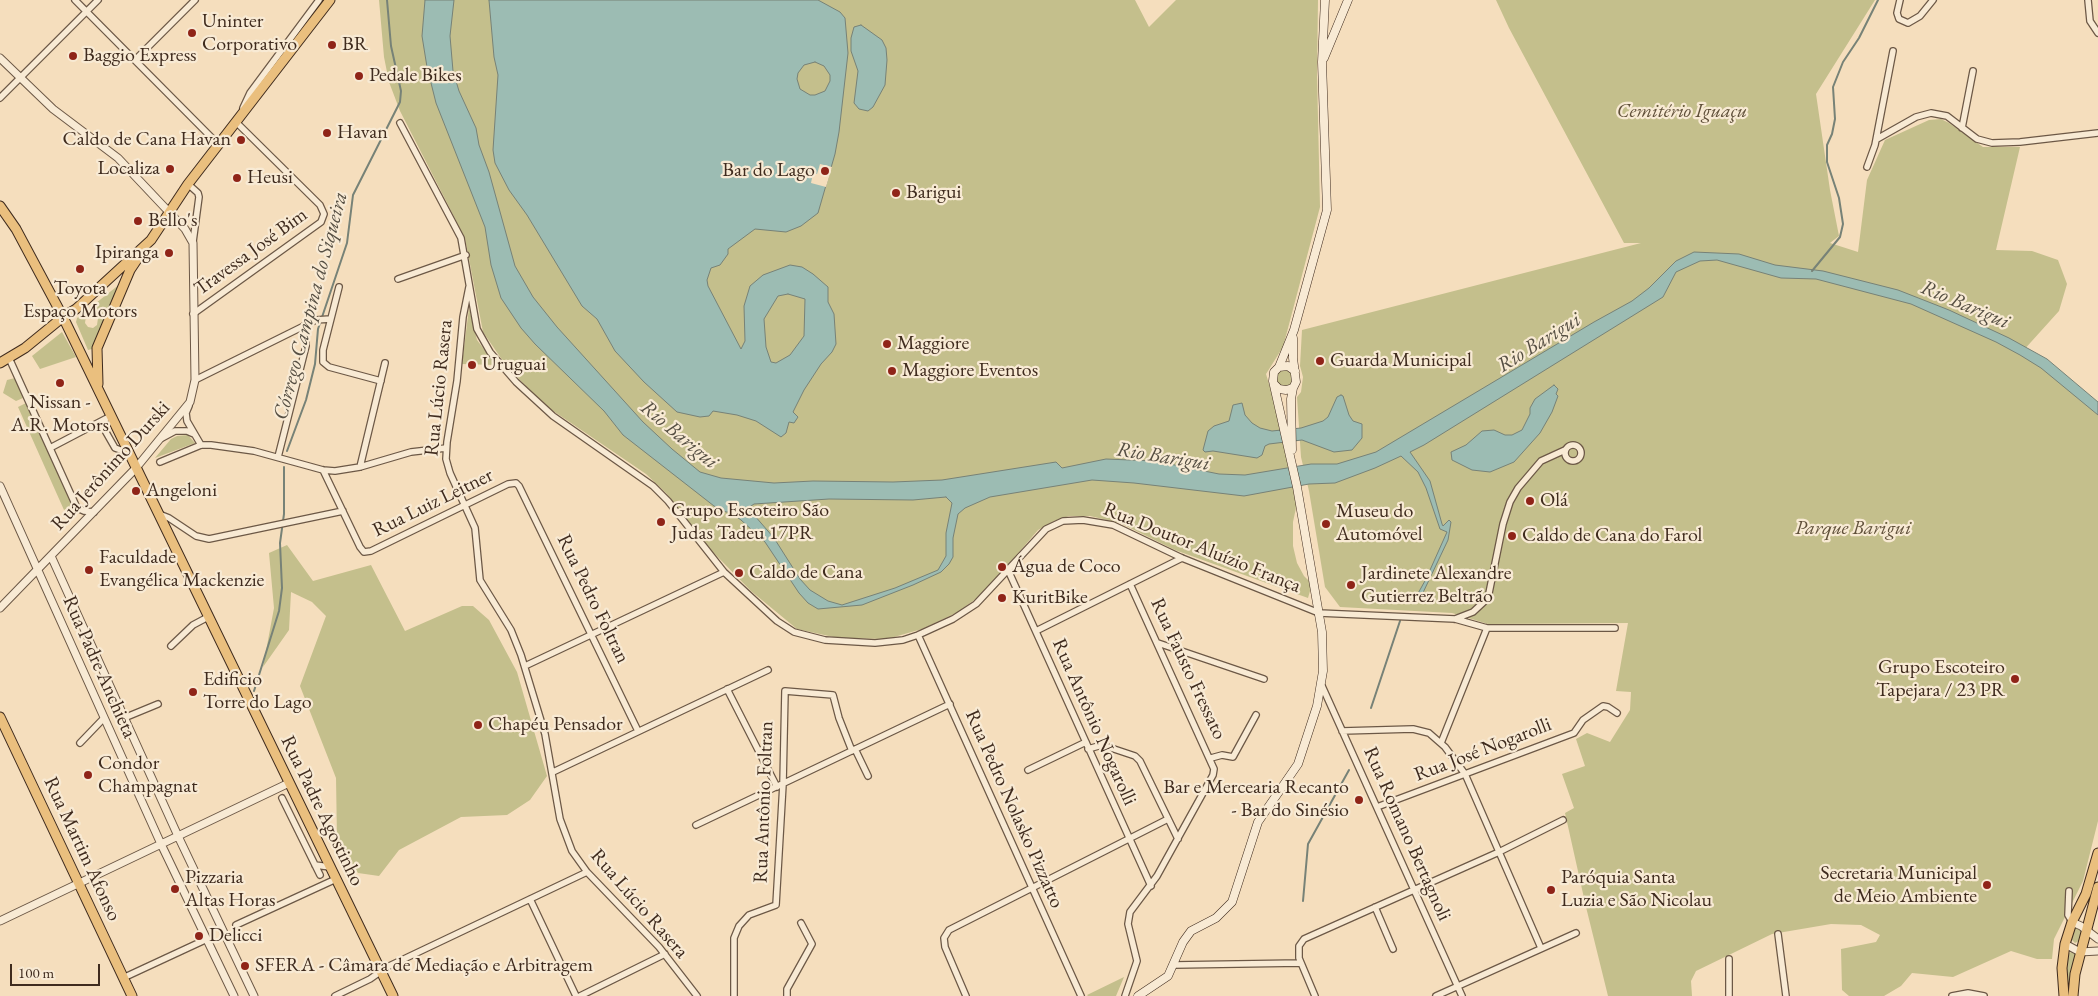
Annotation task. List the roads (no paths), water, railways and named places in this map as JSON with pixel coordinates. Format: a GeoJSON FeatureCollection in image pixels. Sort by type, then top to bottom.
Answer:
{"type":"FeatureCollection","features":[{"type":"Feature","properties":{"kind":"main road"},"geometry":{"type":"LineString","coordinates":[[99,392],[96,360],[97,348],[130,270],[188,184],[330,0]]}},
{"type":"Feature","properties":{"kind":"main road"},"geometry":{"type":"LineString","coordinates":[[1138,996],[1162,981],[1174,965],[1183,942],[1191,932],[1221,914],[1232,902],[1258,822],[1302,756],[1322,686],[1323,644],[1319,613],[1292,464],[1287,424],[1274,384],[1274,372],[1280,367],[1294,330],[1327,210],[1322,62],[1325,0]]}},
{"type":"Feature","properties":{"kind":"main road"},"geometry":{"type":"LineString","coordinates":[[1322,62],[1348,0]]}},
{"type":"Feature","properties":{"kind":"main road","name":"Rua Padre Agostinho"},"geometry":{"type":"LineString","coordinates":[[0,206],[3,218],[63,317],[393,996]]}},
{"type":"Feature","properties":{"kind":"main road"},"geometry":{"type":"LineString","coordinates":[[76,309],[151,240]]}},
{"type":"Feature","properties":{"kind":"main road"},"geometry":{"type":"LineString","coordinates":[[0,363],[63,317],[80,308],[99,294],[120,274],[130,270]]}},
{"type":"Feature","properties":{"kind":"main road"},"geometry":{"type":"LineString","coordinates":[[1287,424],[1293,388],[1297,378],[1295,371],[1294,330]]}},
{"type":"Feature","properties":{"kind":"main road"},"geometry":{"type":"LineString","coordinates":[[1280,367],[1288,366],[1295,371]]}},
{"type":"Feature","properties":{"kind":"main road"},"geometry":{"type":"LineString","coordinates":[[1274,384],[1282,390],[1293,388]]}},
{"type":"Feature","properties":{"kind":"main road","name":"Rua Martim Afonso"},"geometry":{"type":"LineString","coordinates":[[0,717],[132,996]]}},
{"type":"Feature","properties":{"kind":"main road"},"geometry":{"type":"LineString","coordinates":[[2064,996],[2062,968],[2065,944],[2072,922],[2086,894],[2098,854]]}},
{"type":"Feature","properties":{"kind":"main road"},"geometry":{"type":"LineString","coordinates":[[2073,996],[2074,980],[2080,952],[2098,887]]}},
{"type":"Feature","properties":{"kind":"street"},"geometry":{"type":"LineString","coordinates":[[75,0],[219,145]]}},
{"type":"Feature","properties":{"kind":"street"},"geometry":{"type":"LineString","coordinates":[[0,98],[98,0]]}},
{"type":"Feature","properties":{"kind":"street"},"geometry":{"type":"LineString","coordinates":[[135,60],[195,0]]}},
{"type":"Feature","properties":{"kind":"street"},"geometry":{"type":"LineString","coordinates":[[238,119],[250,93],[319,0]]}},
{"type":"Feature","properties":{"kind":"street"},"geometry":{"type":"LineString","coordinates":[[1900,0],[1897,13],[1899,19],[1908,22],[1920,16],[1933,0]]}},
{"type":"Feature","properties":{"kind":"street"},"geometry":{"type":"LineString","coordinates":[[2088,0],[2090,21],[2098,33]]}},
{"type":"Feature","properties":{"kind":"street"},"geometry":{"type":"LineString","coordinates":[[1867,168],[1877,139],[1893,51]]}},
{"type":"Feature","properties":{"kind":"street"},"geometry":{"type":"LineString","coordinates":[[0,58],[60,115],[118,158],[181,223],[193,243]]}},
{"type":"Feature","properties":{"kind":"street"},"geometry":{"type":"LineString","coordinates":[[1962,128],[1973,71]]}},
{"type":"Feature","properties":{"kind":"street"},"geometry":{"type":"LineString","coordinates":[[1877,139],[1916,117],[1931,113],[1947,116],[1978,139],[2000,143],[2098,133]]}},
{"type":"Feature","properties":{"kind":"street","name":"Travessa José Bim"},"geometry":{"type":"LineString","coordinates":[[193,314],[321,222],[324,214],[321,205],[238,119]]}},
{"type":"Feature","properties":{"kind":"street","name":"Rua Doutor Aluízio França"},"geometry":{"type":"LineString","coordinates":[[400,124],[458,231],[466,255],[475,320],[480,337],[503,367],[530,396],[553,416],[653,486],[668,501],[724,572],[777,621],[805,636],[826,640],[875,642],[903,640],[918,635],[963,613],[985,595],[1046,529],[1054,524],[1073,520],[1093,520],[1113,525],[1182,558],[1319,613],[1455,619],[1487,628],[1615,628]]}},
{"type":"Feature","properties":{"kind":"street"},"geometry":{"type":"LineString","coordinates":[[188,184],[198,193],[199,197],[193,243]]}},
{"type":"Feature","properties":{"kind":"street","name":"Rua Jerônimo Durski"},"geometry":{"type":"LineString","coordinates":[[0,608],[136,468],[190,402],[195,380],[193,243]]}},
{"type":"Feature","properties":{"kind":"street"},"geometry":{"type":"LineString","coordinates":[[398,279],[466,255]]}},
{"type":"Feature","properties":{"kind":"street","name":"Rua Lúcio Rasera"},"geometry":{"type":"LineString","coordinates":[[470,283],[462,317],[457,387],[446,448],[447,466],[477,536],[480,580],[511,630],[525,666],[545,734],[563,830],[572,851],[587,872],[665,954],[697,996]]}},
{"type":"Feature","properties":{"kind":"street"},"geometry":{"type":"LineString","coordinates":[[339,287],[328,319],[322,354],[323,362],[329,367],[381,381]]}},
{"type":"Feature","properties":{"kind":"street"},"geometry":{"type":"LineString","coordinates":[[195,380],[316,320],[328,319]]}},
{"type":"Feature","properties":{"kind":"street"},"geometry":{"type":"LineString","coordinates":[[278,457],[306,346],[304,326]]}},
{"type":"Feature","properties":{"kind":"street"},"geometry":{"type":"LineString","coordinates":[[9,358],[77,508],[94,512]]}},
{"type":"Feature","properties":{"kind":"street"},"geometry":{"type":"LineString","coordinates":[[360,467],[385,363]]}},
{"type":"Feature","properties":{"kind":"street"},"geometry":{"type":"LineString","coordinates":[[190,402],[186,417],[200,446]]}},
{"type":"Feature","properties":{"kind":"street"},"geometry":{"type":"LineString","coordinates":[[50,448],[111,416]]}},
{"type":"Feature","properties":{"kind":"street"},"geometry":{"type":"LineString","coordinates":[[95,425],[103,427],[115,448],[129,453]]}},
{"type":"Feature","properties":{"kind":"street"},"geometry":{"type":"LineString","coordinates":[[158,441],[175,431],[185,431],[194,434]]}},
{"type":"Feature","properties":{"kind":"street"},"geometry":{"type":"LineString","coordinates":[[160,462],[200,446],[239,449],[278,457],[323,470],[341,471],[411,452],[446,448]]}},
{"type":"Feature","properties":{"kind":"street"},"geometry":{"type":"LineString","coordinates":[[1455,619],[1473,612],[1488,598],[1503,524],[1510,502],[1518,488],[1541,461],[1565,450]]}},
{"type":"Feature","properties":{"kind":"street"},"geometry":{"type":"LineString","coordinates":[[158,514],[170,518],[196,536],[208,539],[342,511],[323,470]]}},
{"type":"Feature","properties":{"kind":"street","name":"Rua Luiz Leitner"},"geometry":{"type":"LineString","coordinates":[[342,511],[360,548],[364,552],[371,551],[508,484],[516,483]]}},
{"type":"Feature","properties":{"kind":"street","name":"Rua Pedro Foltran"},"geometry":{"type":"LineString","coordinates":[[516,483],[521,489],[638,731]]}},
{"type":"Feature","properties":{"kind":"street","name":"Rua Padre Anchieta"},"geometry":{"type":"LineString","coordinates":[[0,486],[104,718],[234,996]]}},
{"type":"Feature","properties":{"kind":"street","name":"Rua Padre Anchieta"},"geometry":{"type":"LineString","coordinates":[[51,556],[178,836],[254,996]]}},
{"type":"Feature","properties":{"kind":"street"},"geometry":{"type":"LineString","coordinates":[[1036,631],[1182,558]]}},
{"type":"Feature","properties":{"kind":"street","name":"Rua Antônio Nogarolli"},"geometry":{"type":"LineString","coordinates":[[1008,570],[1150,886]]}},
{"type":"Feature","properties":{"kind":"street"},"geometry":{"type":"LineString","coordinates":[[525,666],[724,572]]}},
{"type":"Feature","properties":{"kind":"street","name":"Rua Fausto Fressato"},"geometry":{"type":"LineString","coordinates":[[1130,584],[1211,758],[1214,769],[1178,839]]}},
{"type":"Feature","properties":{"kind":"street"},"geometry":{"type":"LineString","coordinates":[[171,646],[193,625],[208,617]]}},
{"type":"Feature","properties":{"kind":"street"},"geometry":{"type":"LineString","coordinates":[[1441,743],[1487,628]]}},
{"type":"Feature","properties":{"kind":"street","name":"Rua Pedro Nolasko Pizzatto"},"geometry":{"type":"LineString","coordinates":[[918,635],[1081,996]]}},
{"type":"Feature","properties":{"kind":"street"},"geometry":{"type":"LineString","coordinates":[[1158,643],[1264,679]]}},
{"type":"Feature","properties":{"kind":"street"},"geometry":{"type":"LineString","coordinates":[[553,772],[768,670]]}},
{"type":"Feature","properties":{"kind":"street","name":"Rua Romano Bertagnoli"},"geometry":{"type":"LineString","coordinates":[[1322,686],[1462,996]]}},
{"type":"Feature","properties":{"kind":"street"},"geometry":{"type":"LineString","coordinates":[[727,689],[780,785]]}},
{"type":"Feature","properties":{"kind":"street","name":"Rua Antônio Foltran"},"geometry":{"type":"LineString","coordinates":[[734,996],[734,938],[739,926],[748,915],[776,905],[785,691],[833,695],[840,718],[854,750]]}},
{"type":"Feature","properties":{"kind":"street"},"geometry":{"type":"LineString","coordinates":[[124,718],[158,704]]}},
{"type":"Feature","properties":{"kind":"street"},"geometry":{"type":"LineString","coordinates":[[696,825],[950,704]]}},
{"type":"Feature","properties":{"kind":"street","name":"Rua José Nogarolli"},"geometry":{"type":"LineString","coordinates":[[1377,807],[1574,733],[1583,720],[1603,706],[1617,713]]}},
{"type":"Feature","properties":{"kind":"street"},"geometry":{"type":"LineString","coordinates":[[1211,758],[1222,755],[1233,757],[1256,715]]}},
{"type":"Feature","properties":{"kind":"street"},"geometry":{"type":"LineString","coordinates":[[80,744],[104,718]]}},
{"type":"Feature","properties":{"kind":"street"},"geometry":{"type":"LineString","coordinates":[[1342,731],[1413,729],[1429,733],[1441,743],[1465,774],[1541,948]]}},
{"type":"Feature","properties":{"kind":"street"},"geometry":{"type":"LineString","coordinates":[[1028,770],[1086,742]]}},
{"type":"Feature","properties":{"kind":"street"},"geometry":{"type":"LineString","coordinates":[[1088,749],[1102,745],[1137,758],[1178,839],[1150,886],[1132,908],[1128,918],[1129,931],[1137,961],[1125,996]]}},
{"type":"Feature","properties":{"kind":"street"},"geometry":{"type":"LineString","coordinates":[[854,750],[868,776]]}},
{"type":"Feature","properties":{"kind":"street"},"geometry":{"type":"LineString","coordinates":[[0,921],[289,783]]}},
{"type":"Feature","properties":{"kind":"street"},"geometry":{"type":"LineString","coordinates":[[287,808],[294,792]]}},
{"type":"Feature","properties":{"kind":"street"},"geometry":{"type":"LineString","coordinates":[[282,798],[320,875]]}},
{"type":"Feature","properties":{"kind":"street"},"geometry":{"type":"LineString","coordinates":[[966,996],[945,948],[944,938],[953,927],[1168,819]]}},
{"type":"Feature","properties":{"kind":"street"},"geometry":{"type":"LineString","coordinates":[[1315,996],[1301,963],[1299,946],[1307,936],[1499,852],[1563,820]]}},
{"type":"Feature","properties":{"kind":"street"},"geometry":{"type":"LineString","coordinates":[[315,865],[330,867]]}},
{"type":"Feature","properties":{"kind":"street"},"geometry":{"type":"LineString","coordinates":[[335,996],[587,872]]}},
{"type":"Feature","properties":{"kind":"street"},"geometry":{"type":"LineString","coordinates":[[236,925],[336,879]]}},
{"type":"Feature","properties":{"kind":"street"},"geometry":{"type":"LineString","coordinates":[[2069,891],[2068,915],[2072,922],[2098,939]]}},
{"type":"Feature","properties":{"kind":"street"},"geometry":{"type":"LineString","coordinates":[[530,899],[578,996],[665,954]]}},
{"type":"Feature","properties":{"kind":"street"},"geometry":{"type":"LineString","coordinates":[[1375,907],[1393,949]]}},
{"type":"Feature","properties":{"kind":"street"},"geometry":{"type":"LineString","coordinates":[[787,996],[787,989],[812,944],[801,923]]}},
{"type":"Feature","properties":{"kind":"street"},"geometry":{"type":"LineString","coordinates":[[1436,996],[1576,932]]}},
{"type":"Feature","properties":{"kind":"street"},"geometry":{"type":"LineString","coordinates":[[1778,934],[1786,996]]}},
{"type":"Feature","properties":{"kind":"street"},"geometry":{"type":"LineString","coordinates":[[124,978],[207,939]]}},
{"type":"Feature","properties":{"kind":"street"},"geometry":{"type":"LineString","coordinates":[[2065,944],[2080,952],[2098,950]]}},
{"type":"Feature","properties":{"kind":"street"},"geometry":{"type":"LineString","coordinates":[[1729,959],[1730,996]]}},
{"type":"Feature","properties":{"kind":"street"},"geometry":{"type":"LineString","coordinates":[[1174,965],[1301,963]]}},
{"type":"Feature","properties":{"kind":"street"},"geometry":{"type":"LineString","coordinates":[[1952,996],[1968,993],[1984,996]]}},
{"type":"Feature","properties":{"kind":"water"},"geometry":{"type":"Polygon","coordinates":[[[425,0],[454,0],[450,36],[453,71],[459,91],[476,128],[479,145],[489,172],[515,266],[533,297],[557,327],[643,422],[700,472],[721,478],[774,483],[942,480],[1056,462],[1062,468],[1106,459],[1155,461],[1219,474],[1245,475],[1311,464],[1337,464],[1376,452],[1632,301],[1649,288],[1676,261],[1694,252],[1739,254],[1775,265],[1823,271],[1898,290],[1949,310],[2009,338],[2047,359],[2098,402],[2098,415],[2041,368],[2020,355],[1996,342],[1911,304],[1816,279],[1781,278],[1717,260],[1700,261],[1676,272],[1663,297],[1410,452],[1430,481],[1443,526],[1449,520],[1451,522],[1448,540],[1420,599],[1416,597],[1447,532],[1440,529],[1426,488],[1418,472],[1401,456],[1335,483],[1309,484],[1244,496],[1092,480],[990,497],[965,508],[958,514],[953,538],[953,557],[941,572],[862,605],[818,609],[808,603],[799,593],[765,542],[741,520],[730,512],[714,506],[623,435],[604,411],[521,328],[501,298],[491,265],[485,227],[436,103],[422,36],[425,0]],[[946,497],[913,500],[829,499],[754,504],[748,508],[774,538],[800,579],[810,590],[828,601],[842,605],[895,588],[938,570],[946,556],[946,533],[952,503],[946,497]]]}},
{"type":"Feature","properties":{"kind":"water"},"geometry":{"type":"Polygon","coordinates":[[[489,0],[818,0],[840,12],[845,18],[848,53],[839,132],[835,154],[818,213],[801,226],[786,232],[755,229],[728,249],[728,254],[720,265],[711,268],[707,280],[708,286],[741,349],[745,341],[744,306],[750,286],[763,275],[790,265],[802,267],[828,287],[828,302],[834,314],[836,344],[804,390],[793,412],[798,417],[794,423],[789,422],[786,433],[781,437],[756,421],[737,415],[713,411],[709,416],[700,417],[677,412],[644,382],[615,351],[597,319],[582,306],[527,215],[509,190],[495,163],[493,150],[498,75],[494,57],[489,0]],[[815,62],[804,65],[798,73],[797,79],[800,89],[810,95],[825,91],[830,81],[830,75],[824,66],[815,62]],[[788,294],[778,296],[764,319],[766,347],[771,362],[776,363],[790,355],[804,336],[805,299],[788,294]]]}},
{"type":"Feature","properties":{"kind":"water"},"geometry":{"type":"Polygon","coordinates":[[[861,25],[882,40],[886,48],[887,60],[885,85],[873,107],[868,111],[859,109],[854,103],[858,71],[851,51],[851,38],[854,27],[861,25]]]}},
{"type":"Feature","properties":{"kind":"water"},"geometry":{"type":"Polygon","coordinates":[[[1554,385],[1558,389],[1556,394],[1558,396],[1552,412],[1540,433],[1514,462],[1490,472],[1472,470],[1452,460],[1451,452],[1466,445],[1482,431],[1494,430],[1505,435],[1512,435],[1522,430],[1535,399],[1554,385]]]}},
{"type":"Feature","properties":{"kind":"water"},"geometry":{"type":"Polygon","coordinates":[[[1341,395],[1353,421],[1362,424],[1362,438],[1352,450],[1334,452],[1302,440],[1269,444],[1265,446],[1262,455],[1257,458],[1213,451],[1205,452],[1203,450],[1208,431],[1214,426],[1229,421],[1233,405],[1242,403],[1245,415],[1252,423],[1260,428],[1272,431],[1301,428],[1323,421],[1328,417],[1337,397],[1341,395]]]}},
{"type":"Feature","properties":{"kind":"waterway","name":"Córrego Campina do Siqueira"},"geometry":{"type":"LineString","coordinates":[[287,451],[306,400],[315,364],[318,329],[347,243],[353,195],[400,102],[401,91],[391,46],[387,0]]}},
{"type":"Feature","properties":{"kind":"waterway"},"geometry":{"type":"LineString","coordinates":[[1812,271],[1840,237],[1843,224],[1839,198],[1827,162],[1827,145],[1832,134],[1835,119],[1833,87],[1843,62],[1859,38],[1878,0]]}},
{"type":"Feature","properties":{"kind":"waterway","name":"Córrego Campina do Siqueira"},"geometry":{"type":"LineString","coordinates":[[254,691],[279,611],[282,588],[280,543],[284,514],[284,467]]}},
{"type":"Feature","properties":{"kind":"waterway"},"geometry":{"type":"LineString","coordinates":[[1371,708],[1400,621]]}},
{"type":"Feature","properties":{"kind":"waterway"},"geometry":{"type":"LineString","coordinates":[[1303,901],[1308,844],[1349,770]]}},
{"type":"Feature","properties":{"kind":"place","name":"Uninter Corporativo"},"geometry":{"type":"Point","coordinates":[192,33]}},
{"type":"Feature","properties":{"kind":"place","name":"BR"},"geometry":{"type":"Point","coordinates":[332,45]}},
{"type":"Feature","properties":{"kind":"place","name":"Baggio Express"},"geometry":{"type":"Point","coordinates":[73,56]}},
{"type":"Feature","properties":{"kind":"place","name":"Pedale Bikes"},"geometry":{"type":"Point","coordinates":[359,76]}},
{"type":"Feature","properties":{"kind":"place","name":"Havan"},"geometry":{"type":"Point","coordinates":[327,133]}},
{"type":"Feature","properties":{"kind":"place","name":"Caldo de Cana Havan"},"geometry":{"type":"Point","coordinates":[241,140]}},
{"type":"Feature","properties":{"kind":"place","name":"Localiza"},"geometry":{"type":"Point","coordinates":[170,169]}},
{"type":"Feature","properties":{"kind":"place","name":"Bar do Lago"},"geometry":{"type":"Point","coordinates":[825,171]}},
{"type":"Feature","properties":{"kind":"place","name":"Heusi"},"geometry":{"type":"Point","coordinates":[237,178]}},
{"type":"Feature","properties":{"kind":"place","name":"Barigui"},"geometry":{"type":"Point","coordinates":[896,193]}},
{"type":"Feature","properties":{"kind":"place","name":"Bello's"},"geometry":{"type":"Point","coordinates":[138,221]}},
{"type":"Feature","properties":{"kind":"place","name":"Ipiranga"},"geometry":{"type":"Point","coordinates":[169,253]}},
{"type":"Feature","properties":{"kind":"place","name":"Toyota Espaço Motors"},"geometry":{"type":"Point","coordinates":[80,269]}},
{"type":"Feature","properties":{"kind":"place","name":"Maggiore"},"geometry":{"type":"Point","coordinates":[887,344]}},
{"type":"Feature","properties":{"kind":"place","name":"Guarda Municipal"},"geometry":{"type":"Point","coordinates":[1320,361]}},
{"type":"Feature","properties":{"kind":"place","name":"Uruguai"},"geometry":{"type":"Point","coordinates":[472,365]}},
{"type":"Feature","properties":{"kind":"place","name":"Maggiore Eventos"},"geometry":{"type":"Point","coordinates":[892,371]}},
{"type":"Feature","properties":{"kind":"place","name":"Nissan - A.R. Motors"},"geometry":{"type":"Point","coordinates":[60,383]}},
{"type":"Feature","properties":{"kind":"place","name":"Angeloni"},"geometry":{"type":"Point","coordinates":[136,491]}},
{"type":"Feature","properties":{"kind":"place","name":"Olá"},"geometry":{"type":"Point","coordinates":[1530,501]}},
{"type":"Feature","properties":{"kind":"place","name":"Grupo Escoteiro São Judas Tadeu 17PR"},"geometry":{"type":"Point","coordinates":[661,522]}},
{"type":"Feature","properties":{"kind":"place","name":"Museu do Automóvel"},"geometry":{"type":"Point","coordinates":[1326,524]}},
{"type":"Feature","properties":{"kind":"place","name":"Caldo de Cana do Farol"},"geometry":{"type":"Point","coordinates":[1512,536]}},
{"type":"Feature","properties":{"kind":"place","name":"Água de Coco"},"geometry":{"type":"Point","coordinates":[1002,567]}},
{"type":"Feature","properties":{"kind":"place","name":"Faculdade Evangélica Mackenzie"},"geometry":{"type":"Point","coordinates":[89,570]}},
{"type":"Feature","properties":{"kind":"place","name":"Caldo de Cana"},"geometry":{"type":"Point","coordinates":[739,573]}},
{"type":"Feature","properties":{"kind":"place","name":"Jardinete Alexandre Gutierrez Beltrão"},"geometry":{"type":"Point","coordinates":[1351,585]}},
{"type":"Feature","properties":{"kind":"place","name":"KuritBike"},"geometry":{"type":"Point","coordinates":[1002,598]}},
{"type":"Feature","properties":{"kind":"place","name":"Grupo Escoteiro Tapejara / 23 PR"},"geometry":{"type":"Point","coordinates":[2015,679]}},
{"type":"Feature","properties":{"kind":"place","name":"Edificio Torre do Lago"},"geometry":{"type":"Point","coordinates":[193,692]}},
{"type":"Feature","properties":{"kind":"place","name":"Chapéu Pensador"},"geometry":{"type":"Point","coordinates":[478,725]}},
{"type":"Feature","properties":{"kind":"place","name":"Condor Champagnat"},"geometry":{"type":"Point","coordinates":[88,775]}},
{"type":"Feature","properties":{"kind":"place","name":"Bar e Mercearia Recanto - Bar do Sinésio"},"geometry":{"type":"Point","coordinates":[1359,800]}},
{"type":"Feature","properties":{"kind":"place","name":"Secretaria Municipal de Meio Ambiente"},"geometry":{"type":"Point","coordinates":[1987,885]}},
{"type":"Feature","properties":{"kind":"place","name":"Pizzaria Altas Horas"},"geometry":{"type":"Point","coordinates":[175,889]}},
{"type":"Feature","properties":{"kind":"place","name":"Paróquia Santa Luzia e São Nicolau"},"geometry":{"type":"Point","coordinates":[1551,890]}},
{"type":"Feature","properties":{"kind":"place","name":"Delicci"},"geometry":{"type":"Point","coordinates":[199,936]}},
{"type":"Feature","properties":{"kind":"place","name":"SFERA - Câmara de Mediação e Arbitragem"},"geometry":{"type":"Point","coordinates":[245,966]}},
{"type":"Feature","properties":{"kind":"park label","name":"Cemitério Iguaçu"},"geometry":{"type":"Point","coordinates":[1682,112]}},
{"type":"Feature","properties":{"kind":"park label","name":"Parque Barigui"},"geometry":{"type":"Point","coordinates":[1853,529]}},
{"type":"Feature","properties":{"kind":"water label","name":"Rio Barigui"},"geometry":{"type":"Point","coordinates":[1965,305]}},
{"type":"Feature","properties":{"kind":"water label","name":"Rio Barigui"},"geometry":{"type":"Point","coordinates":[1539,343]}},
{"type":"Feature","properties":{"kind":"water label","name":"Rio Barigui"},"geometry":{"type":"Point","coordinates":[679,435]}},
{"type":"Feature","properties":{"kind":"water label","name":"Rio Barigui"},"geometry":{"type":"Point","coordinates":[1163,457]}}]}
